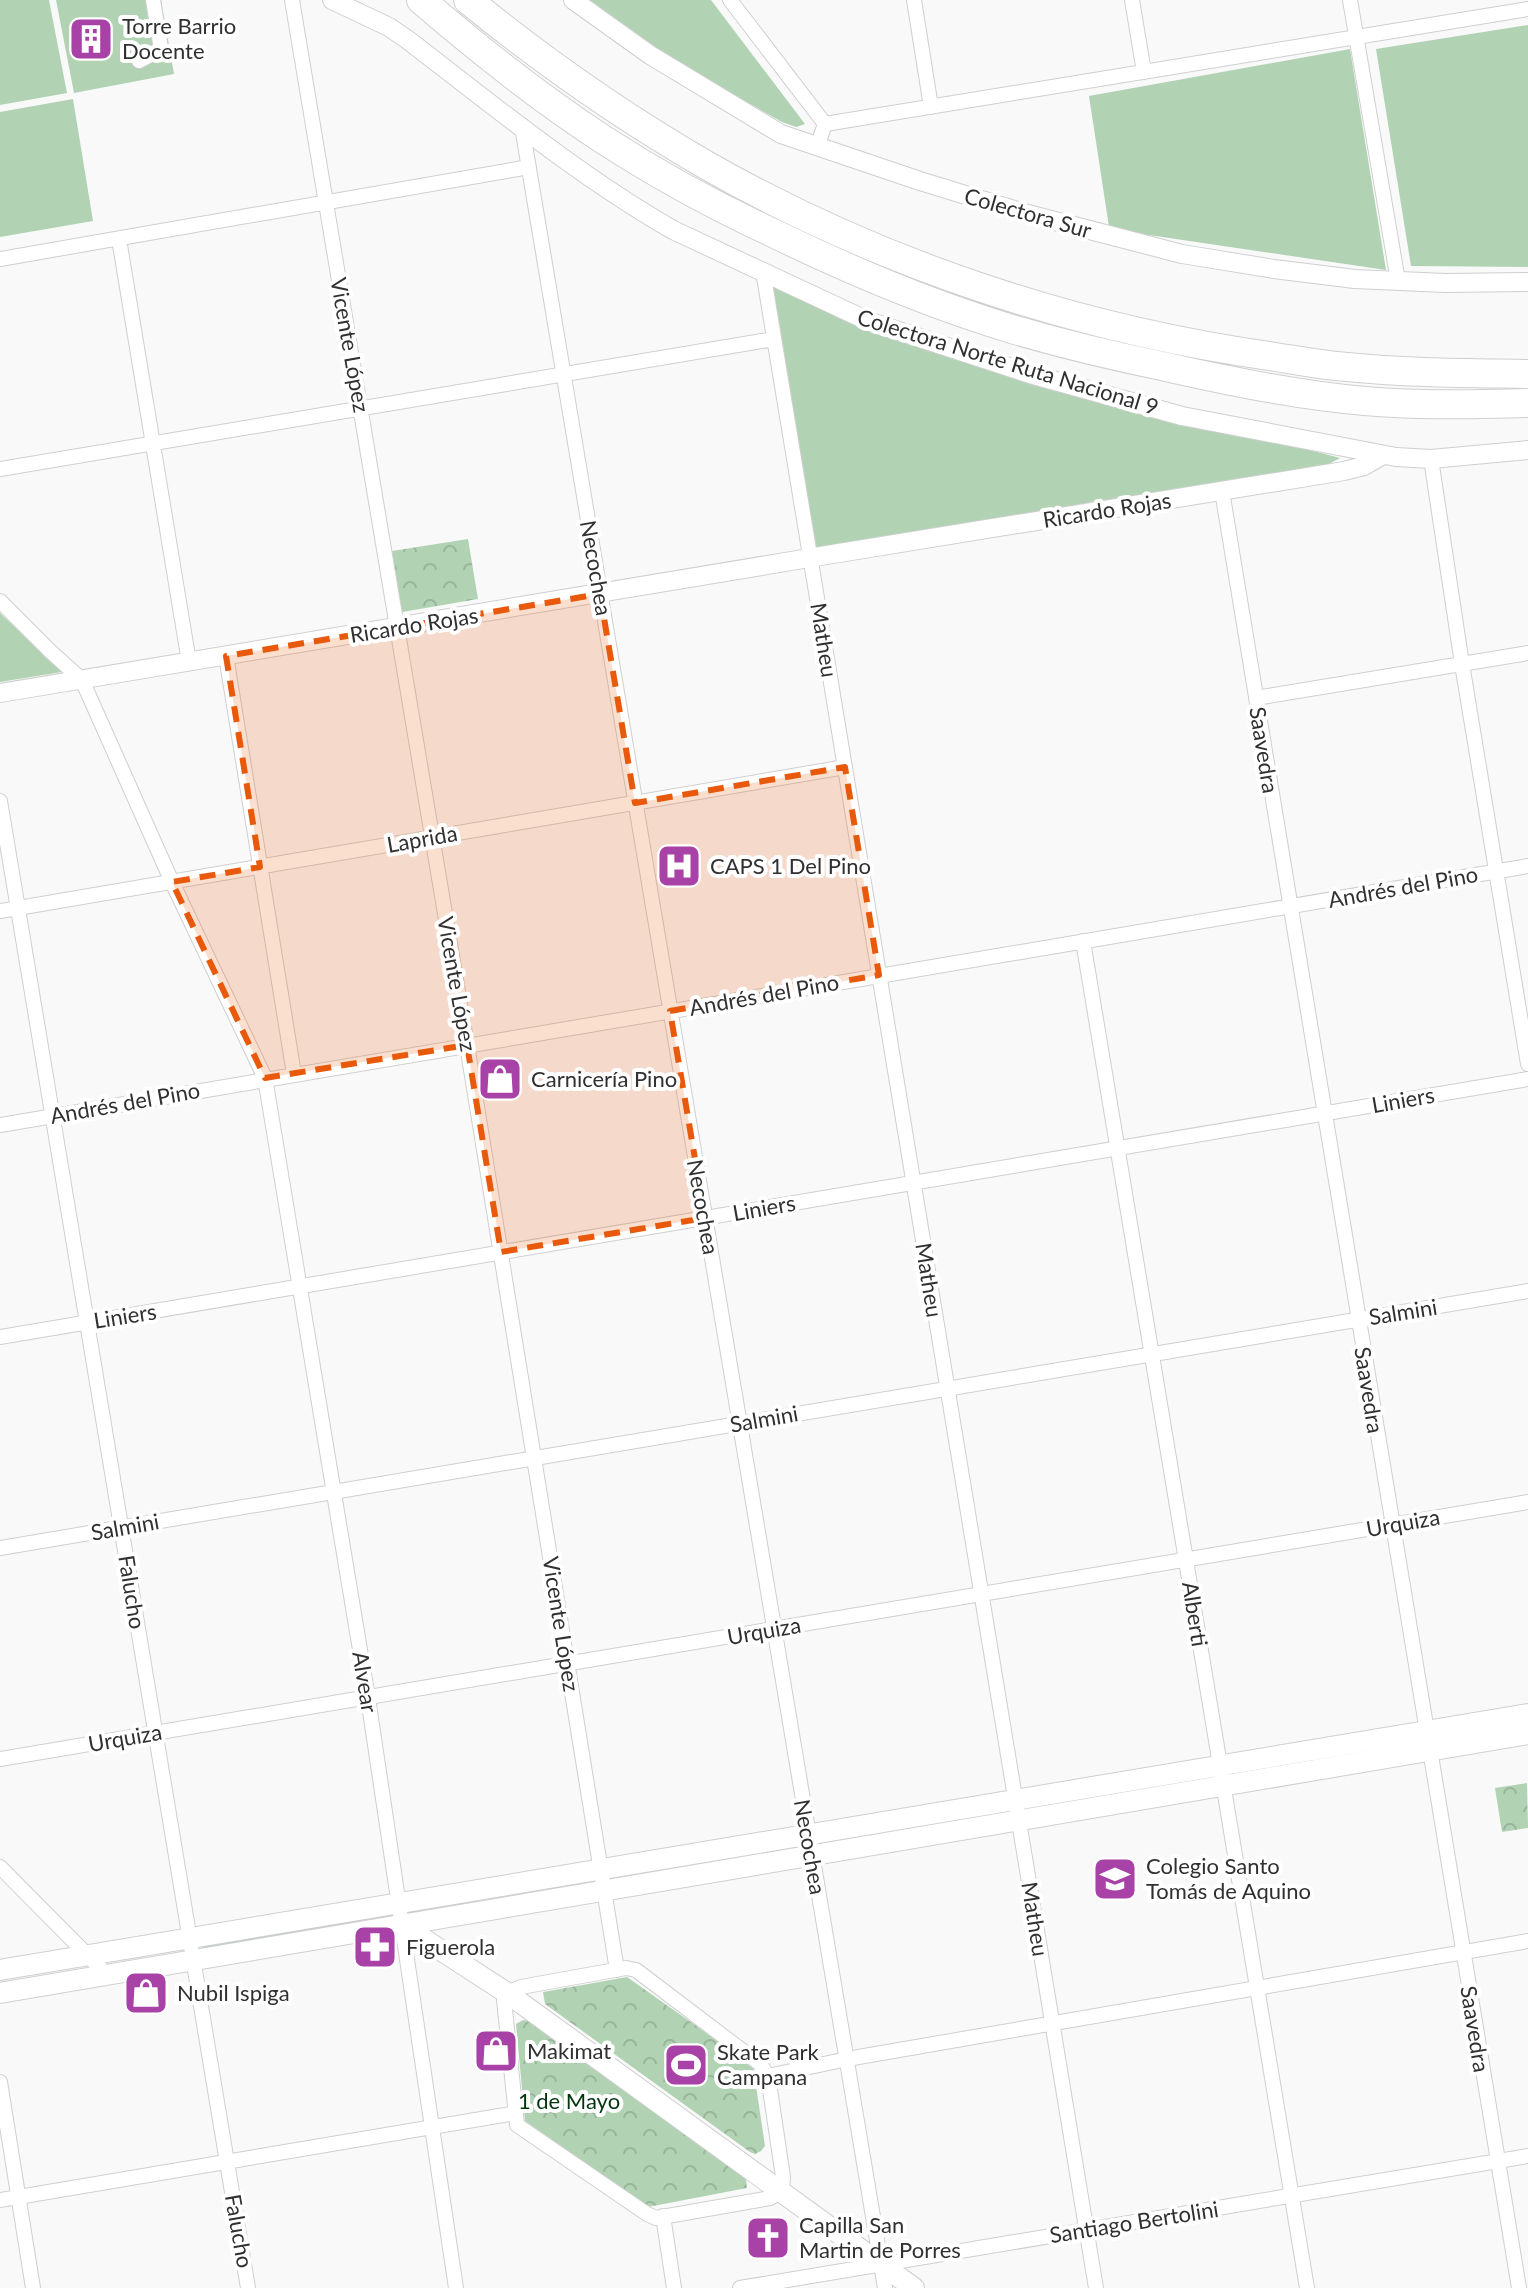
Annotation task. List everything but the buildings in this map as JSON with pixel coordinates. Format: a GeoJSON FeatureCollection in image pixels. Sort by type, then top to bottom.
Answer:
{"type":"FeatureCollection","features":[{"type":"Feature","properties":{"kind":"highway"},"geometry":{"type":"LineString","coordinates":[[421,0],[474,45],[569,115],[673,182],[828,260],[920,298],[1015,330],[1237,383],[1365,401],[1528,403]]}},
{"type":"Feature","properties":{"kind":"highway"},"geometry":{"type":"LineString","coordinates":[[468,0],[601,99],[707,166],[851,237],[931,269],[1094,322],[1201,346],[1344,367],[1438,373],[1528,374]]}},
{"type":"Feature","properties":{"kind":"main road"},"geometry":{"type":"LineString","coordinates":[[0,1970],[189,1939],[604,1890],[810,1845],[1427,1741],[1528,1714]]}},
{"type":"Feature","properties":{"kind":"main road"},"geometry":{"type":"LineString","coordinates":[[1427,1741],[1528,1734]]}},
{"type":"Feature","properties":{"kind":"main road"},"geometry":{"type":"LineString","coordinates":[[0,1993],[192,1960],[601,1869],[810,1845]]}},
{"type":"Feature","properties":{"kind":"main road"},"geometry":{"type":"LineString","coordinates":[[401,1914],[914,2288]]}},
{"type":"Feature","properties":{"kind":"street"},"geometry":{"type":"LineString","coordinates":[[139,61],[161,49],[153,0]]}},
{"type":"Feature","properties":{"kind":"street","name":"Vicente López"},"geometry":{"type":"LineString","coordinates":[[292,0],[433,838],[617,1970]]}},
{"type":"Feature","properties":{"kind":"street","name":"Colectora Norte Ruta Nacional 9"},"geometry":{"type":"LineString","coordinates":[[332,0],[389,27],[643,213],[868,321],[1030,374],[1182,416],[1383,455],[1431,459],[1528,450]]}},
{"type":"Feature","properties":{"kind":"street","name":"Colectora Sur"},"geometry":{"type":"LineString","coordinates":[[573,0],[650,55],[781,134],[1024,213],[1182,254],[1355,279],[1528,282]]}},
{"type":"Feature","properties":{"kind":"street"},"geometry":{"type":"LineString","coordinates":[[730,0],[825,124]]}},
{"type":"Feature","properties":{"kind":"street"},"geometry":{"type":"LineString","coordinates":[[914,0],[931,107]]}},
{"type":"Feature","properties":{"kind":"street"},"geometry":{"type":"LineString","coordinates":[[1132,0],[1144,72]]}},
{"type":"Feature","properties":{"kind":"street"},"geometry":{"type":"LineString","coordinates":[[1350,0],[1398,281]]}},
{"type":"Feature","properties":{"kind":"street"},"geometry":{"type":"LineString","coordinates":[[825,124],[1528,9]]}},
{"type":"Feature","properties":{"kind":"street"},"geometry":{"type":"LineString","coordinates":[[817,147],[825,124]]}},
{"type":"Feature","properties":{"kind":"street","name":"Necochea"},"geometry":{"type":"LineString","coordinates":[[522,127],[885,2288]]}},
{"type":"Feature","properties":{"kind":"street"},"geometry":{"type":"LineString","coordinates":[[0,259],[529,167]]}},
{"type":"Feature","properties":{"kind":"street"},"geometry":{"type":"LineString","coordinates":[[119,239],[189,660]]}},
{"type":"Feature","properties":{"kind":"street","name":"Matheu"},"geometry":{"type":"LineString","coordinates":[[763,271],[816,556],[845,767],[1096,2288]]}},
{"type":"Feature","properties":{"kind":"street"},"geometry":{"type":"LineString","coordinates":[[0,469],[774,339]]}},
{"type":"Feature","properties":{"kind":"street","name":"Ricardo Rojas"},"geometry":{"type":"LineString","coordinates":[[0,691],[1344,471],[1364,466],[1383,455]]}},
{"type":"Feature","properties":{"kind":"street"},"geometry":{"type":"LineString","coordinates":[[1431,459],[1528,1064]]}},
{"type":"Feature","properties":{"kind":"street","name":"Saavedra"},"geometry":{"type":"LineString","coordinates":[[1222,491],[1519,2288]]}},
{"type":"Feature","properties":{"kind":"street"},"geometry":{"type":"LineString","coordinates":[[0,601],[80,678]]}},
{"type":"Feature","properties":{"kind":"street","name":"Ricardo Rojas"},"geometry":{"type":"LineString","coordinates":[[189,660],[397,625]]}},
{"type":"Feature","properties":{"kind":"street"},"geometry":{"type":"LineString","coordinates":[[1256,698],[1528,653]]}},
{"type":"Feature","properties":{"kind":"street"},"geometry":{"type":"LineString","coordinates":[[226,656],[294,1074]]}},
{"type":"Feature","properties":{"kind":"street","name":"Alvear"},"geometry":{"type":"LineString","coordinates":[[80,678],[265,1078],[368,1698],[456,2288]]}},
{"type":"Feature","properties":{"kind":"street","name":"Laprida"},"geometry":{"type":"LineString","coordinates":[[0,911],[845,767]]}},
{"type":"Feature","properties":{"kind":"street","name":"Falucho"},"geometry":{"type":"LineString","coordinates":[[0,801],[248,2288]]}},
{"type":"Feature","properties":{"kind":"street","name":"Andrés del Pino"},"geometry":{"type":"LineString","coordinates":[[0,1125],[1528,866]]}},
{"type":"Feature","properties":{"kind":"street","name":"Alberti"},"geometry":{"type":"LineString","coordinates":[[1083,941],[1307,2288]]}},
{"type":"Feature","properties":{"kind":"street","name":"Liniers"},"geometry":{"type":"LineString","coordinates":[[0,1337],[1528,1079]]}},
{"type":"Feature","properties":{"kind":"street","name":"Salmini"},"geometry":{"type":"LineString","coordinates":[[0,1548],[1528,1291]]}},
{"type":"Feature","properties":{"kind":"street","name":"Urquiza"},"geometry":{"type":"LineString","coordinates":[[0,1759],[1528,1502]]}},
{"type":"Feature","properties":{"kind":"street"},"geometry":{"type":"LineString","coordinates":[[0,1867],[107,1975]]}},
{"type":"Feature","properties":{"kind":"street"},"geometry":{"type":"LineString","coordinates":[[768,2076],[847,2059],[1528,1941]]}},
{"type":"Feature","properties":{"kind":"street"},"geometry":{"type":"LineString","coordinates":[[617,1970],[636,1970],[760,2064],[768,2076],[783,2177],[782,2191],[770,2198],[656,2218],[517,2125],[504,2000],[507,1993],[521,1987],[617,1970]]}},
{"type":"Feature","properties":{"kind":"street"},"geometry":{"type":"LineString","coordinates":[[0,2082],[33,2288]]}},
{"type":"Feature","properties":{"kind":"street"},"geometry":{"type":"LineString","coordinates":[[0,2200],[516,2113]]}},
{"type":"Feature","properties":{"kind":"street","name":"Santiago Bertolini"},"geometry":{"type":"LineString","coordinates":[[740,2288],[1528,2156]]}},
{"type":"Feature","properties":{"kind":"street"},"geometry":{"type":"LineString","coordinates":[[663,2216],[674,2288]]}},
{"type":"Feature","properties":{"kind":"highlighted area"},"geometry":{"type":"Polygon","coordinates":[[[600,594],[635,803],[845,767],[879,975],[670,1011],[705,1218],[501,1252],[467,1045],[265,1078],[172,882],[260,867],[226,656],[600,594]]]}},
{"type":"Feature","properties":{"kind":"green space"},"geometry":{"type":"Polygon","coordinates":[[[0,0],[49,0],[67,93],[0,105],[0,0]]]}},
{"type":"Feature","properties":{"kind":"green space"},"geometry":{"type":"Polygon","coordinates":[[[56,0],[161,0],[174,74],[74,93],[56,0]]]}},
{"type":"Feature","properties":{"kind":"green space"},"geometry":{"type":"Polygon","coordinates":[[[589,0],[711,0],[805,124],[796,127],[782,122],[729,92],[658,50],[589,0]]]}},
{"type":"Feature","properties":{"kind":"green space"},"geometry":{"type":"Polygon","coordinates":[[[1528,25],[1528,267],[1411,266],[1376,49],[1528,25]]]}},
{"type":"Feature","properties":{"kind":"green space"},"geometry":{"type":"Polygon","coordinates":[[[1350,49],[1386,270],[1109,227],[1089,96],[1350,49]]]}},
{"type":"Feature","properties":{"kind":"green space"},"geometry":{"type":"Polygon","coordinates":[[[73,99],[93,221],[0,237],[0,112],[73,99]]]}},
{"type":"Feature","properties":{"kind":"green space"},"geometry":{"type":"Polygon","coordinates":[[[763,271],[868,321],[1182,416],[1340,458],[1329,464],[810,553],[763,271]]]}},
{"type":"Feature","properties":{"kind":"green space"},"geometry":{"type":"Polygon","coordinates":[[[468,539],[478,599],[402,612],[392,551],[468,539]]]}},
{"type":"Feature","properties":{"kind":"green space"},"geometry":{"type":"Polygon","coordinates":[[[0,613],[62,672],[0,682],[0,613]]]}},
{"type":"Feature","properties":{"kind":"green space"},"geometry":{"type":"Polygon","coordinates":[[[1527,1783],[1528,1828],[1502,1832],[1495,1788],[1527,1783]]]}},
{"type":"Feature","properties":{"kind":"green space"},"geometry":{"type":"Polygon","coordinates":[[[798,1845],[795,1849],[619,1879],[615,1876],[798,1845]]]}},
{"type":"Feature","properties":{"kind":"green space"},"geometry":{"type":"Polygon","coordinates":[[[596,1877],[599,1882],[416,1910],[596,1877]]]}},
{"type":"Feature","properties":{"kind":"green space"},"geometry":{"type":"Polygon","coordinates":[[[383,1914],[384,1918],[203,1949],[202,1946],[202,1944],[383,1914]]]}},
{"type":"Feature","properties":{"kind":"green space","name":"1 de Mayo"},"geometry":{"type":"Polygon","coordinates":[[[627,1977],[753,2066],[765,2146],[761,2151],[755,2154],[750,2152],[545,2004],[543,1992],[627,1977]]]}},
{"type":"Feature","properties":{"kind":"green space","name":"1 de Mayo"},"geometry":{"type":"Polygon","coordinates":[[[523,2020],[741,2175],[746,2179],[747,2188],[648,2207],[525,2121],[516,2024],[523,2020]]]}},
{"type":"Feature","properties":{"kind":"place","name":"Torre Barrio Docente"},"geometry":{"type":"Point","coordinates":[91,39]}},
{"type":"Feature","properties":{"kind":"place","name":"CAPS 1 Del Pino"},"geometry":{"type":"Point","coordinates":[679,866]}},
{"type":"Feature","properties":{"kind":"place","name":"Carnicería Pino"},"geometry":{"type":"Point","coordinates":[500,1079]}},
{"type":"Feature","properties":{"kind":"place","name":"Colegio Santo Tomás de Aquino"},"geometry":{"type":"Point","coordinates":[1115,1879]}},
{"type":"Feature","properties":{"kind":"place","name":"Figuerola"},"geometry":{"type":"Point","coordinates":[375,1947]}},
{"type":"Feature","properties":{"kind":"place","name":"Nubil Ispiga"},"geometry":{"type":"Point","coordinates":[146,1993]}},
{"type":"Feature","properties":{"kind":"place","name":"Makimat"},"geometry":{"type":"Point","coordinates":[496,2051]}},
{"type":"Feature","properties":{"kind":"place","name":"Skate Park Campana"},"geometry":{"type":"Point","coordinates":[686,2065]}},
{"type":"Feature","properties":{"kind":"place","name":"Capilla San Martin de Porres"},"geometry":{"type":"Point","coordinates":[768,2238]}}]}
